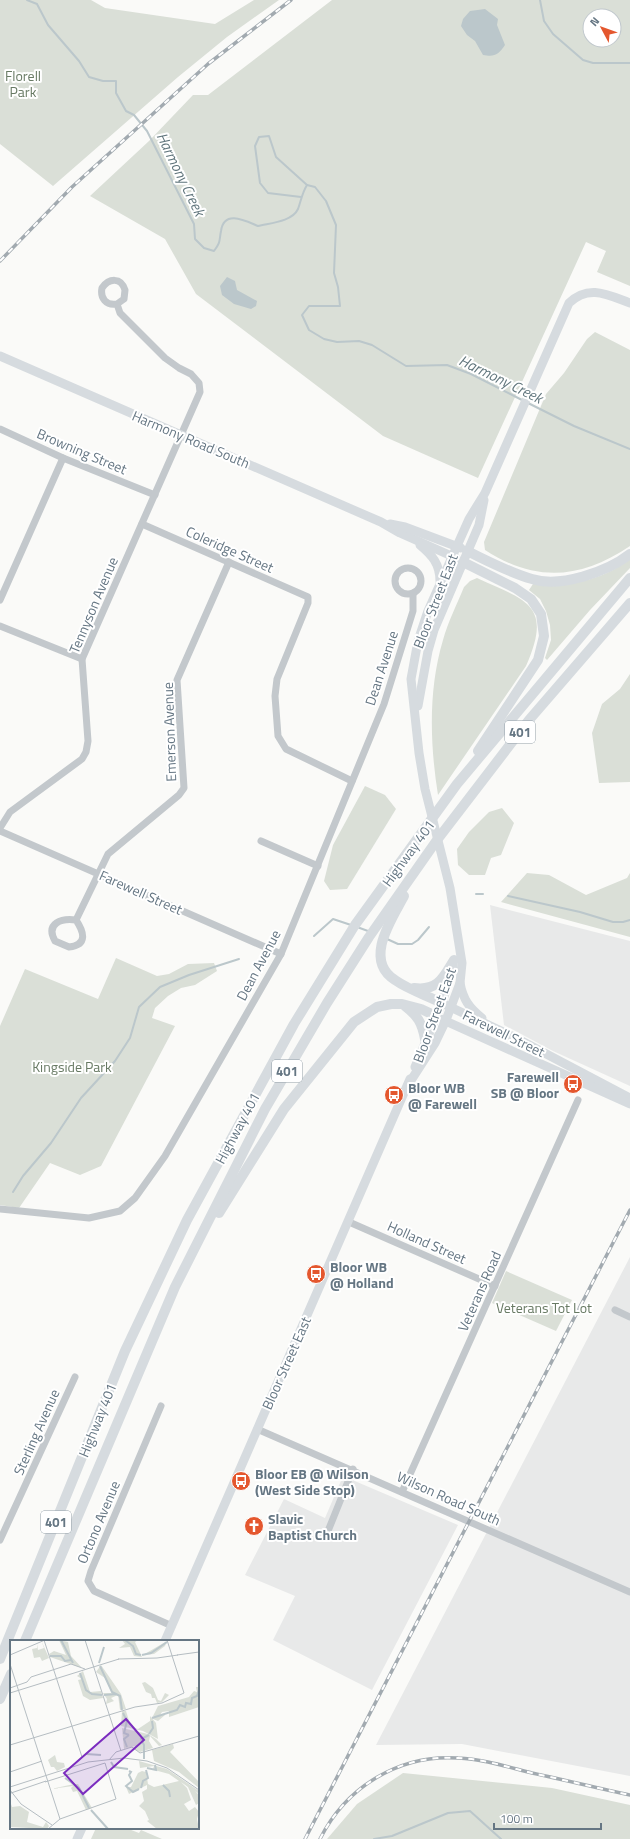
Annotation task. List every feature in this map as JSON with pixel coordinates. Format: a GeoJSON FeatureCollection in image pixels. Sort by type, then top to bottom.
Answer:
{"type":"FeatureCollection","features":[{"type":"Feature","properties":{"kind":"highway"},"geometry":{"type":"LineString","coordinates":[[467,551],[533,580],[556,581],[591,574],[609,568],[630,554]]}},
{"type":"Feature","properties":{"kind":"highway"},"geometry":{"type":"LineString","coordinates":[[458,784],[538,660],[544,636],[541,614],[532,599],[515,588],[463,562]]}},
{"type":"Feature","properties":{"kind":"highway","name":"Highway 401"},"geometry":{"type":"LineString","coordinates":[[0,1659],[126,1351],[187,1220],[294,1024],[356,925],[458,784],[630,578]]}},
{"type":"Feature","properties":{"kind":"highway","name":"Highway 401"},"geometry":{"type":"LineString","coordinates":[[25,1640],[175,1287],[265,1109],[327,1003],[369,936],[529,720],[630,603]]}},
{"type":"Feature","properties":{"kind":"highway"},"geometry":{"type":"LineString","coordinates":[[419,867],[382,940],[380,960],[386,973],[394,980],[442,1003]]}},
{"type":"Feature","properties":{"kind":"highway"},"geometry":{"type":"LineString","coordinates":[[406,986],[422,989],[436,985],[444,977],[454,960]]}},
{"type":"Feature","properties":{"kind":"highway"},"geometry":{"type":"LineString","coordinates":[[175,1287],[259,1146],[284,1108],[354,1022],[377,1007],[391,1004],[402,1004],[421,1009],[436,1016]]}},
{"type":"Feature","properties":{"kind":"highway"},"geometry":{"type":"LineString","coordinates":[[402,1004],[419,1019],[423,1025],[426,1039]]}},
{"type":"Feature","properties":{"kind":"highway"},"geometry":{"type":"LineString","coordinates":[[0,1699],[10,1676]]}},
{"type":"Feature","properties":{"kind":"main road","name":"Bloor Street East"},"geometry":{"type":"LineString","coordinates":[[408,1085],[435,1043],[446,1020],[460,983],[462,963],[458,945],[454,908],[425,789],[419,753],[411,679],[414,660],[428,611],[440,583],[469,519],[485,493],[569,303],[577,295],[586,292],[596,292],[630,303]]}},
{"type":"Feature","properties":{"kind":"main road","name":"Harmony Road South"},"geometry":{"type":"LineString","coordinates":[[0,356],[381,522],[413,539],[463,562]]}},
{"type":"Feature","properties":{"kind":"main road","name":"Bloor Street East"},"geometry":{"type":"LineString","coordinates":[[416,716],[426,658],[434,630],[479,525],[485,493]]}},
{"type":"Feature","properties":{"kind":"main road","name":"Harmony Road South"},"geometry":{"type":"LineString","coordinates":[[381,522],[405,527],[467,551]]}},
{"type":"Feature","properties":{"kind":"main road"},"geometry":{"type":"LineString","coordinates":[[413,539],[432,556],[440,573],[440,583]]}},
{"type":"Feature","properties":{"kind":"main road","name":"Bloor Street East"},"geometry":{"type":"LineString","coordinates":[[165,1640],[408,1085],[442,1003],[458,945]]}},
{"type":"Feature","properties":{"kind":"main road"},"geometry":{"type":"LineString","coordinates":[[460,983],[465,1000],[470,1008],[492,1027]]}},
{"type":"Feature","properties":{"kind":"main road","name":"Farewell Street"},"geometry":{"type":"LineString","coordinates":[[442,1003],[630,1098]]}},
{"type":"Feature","properties":{"kind":"main road","name":"Farewell Street"},"geometry":{"type":"LineString","coordinates":[[436,1016],[630,1104]]}},
{"type":"Feature","properties":{"kind":"main road"},"geometry":{"type":"LineString","coordinates":[[77,1839],[82,1829]]}},
{"type":"Feature","properties":{"kind":"street","name":"Tennyson Avenue"},"geometry":{"type":"LineString","coordinates":[[0,830],[10,812],[82,759],[86,752],[88,741],[82,659],[200,392],[199,383],[191,374],[179,368],[150,344],[120,313],[117,304]]}},
{"type":"Feature","properties":{"kind":"street","name":"Browning Street"},"geometry":{"type":"LineString","coordinates":[[0,429],[63,458],[155,495]]}},
{"type":"Feature","properties":{"kind":"street"},"geometry":{"type":"LineString","coordinates":[[0,600],[63,458]]}},
{"type":"Feature","properties":{"kind":"street","name":"Coleridge Street"},"geometry":{"type":"LineString","coordinates":[[142,524],[308,597],[308,604],[277,679],[275,696],[278,736],[286,749],[352,781]]}},
{"type":"Feature","properties":{"kind":"street","name":"Emerson Avenue"},"geometry":{"type":"LineString","coordinates":[[98,873],[108,854],[179,795],[184,788],[177,680],[229,562]]}},
{"type":"Feature","properties":{"kind":"street","name":"Dean Avenue"},"geometry":{"type":"LineString","coordinates":[[0,1209],[89,1218],[120,1211],[135,1198],[165,1156],[281,954],[384,704],[413,611],[413,593]]}},
{"type":"Feature","properties":{"kind":"street"},"geometry":{"type":"LineString","coordinates":[[0,626],[82,659]]}},
{"type":"Feature","properties":{"kind":"street","name":"Farewell Street"},"geometry":{"type":"LineString","coordinates":[[0,830],[281,954]]}},
{"type":"Feature","properties":{"kind":"street"},"geometry":{"type":"LineString","coordinates":[[261,841],[318,866]]}},
{"type":"Feature","properties":{"kind":"street"},"geometry":{"type":"LineString","coordinates":[[76,920],[98,873]]}},
{"type":"Feature","properties":{"kind":"street"},"geometry":{"type":"LineString","coordinates":[[67,919],[76,920],[84,937],[79,943],[69,947],[56,940],[52,932],[57,922],[67,919]]}},
{"type":"Feature","properties":{"kind":"street","name":"Veterans Road"},"geometry":{"type":"LineString","coordinates":[[402,1492],[578,1100]]}},
{"type":"Feature","properties":{"kind":"street","name":"Holland Street"},"geometry":{"type":"LineString","coordinates":[[349,1222],[495,1286]]}},
{"type":"Feature","properties":{"kind":"street"},"geometry":{"type":"LineString","coordinates":[[615,1310],[630,1317]]}},
{"type":"Feature","properties":{"kind":"street","name":"Sterling Avenue"},"geometry":{"type":"LineString","coordinates":[[0,1540],[75,1377]]}},
{"type":"Feature","properties":{"kind":"street","name":"Ortono Avenue"},"geometry":{"type":"LineString","coordinates":[[161,1406],[88,1581],[94,1591],[172,1626]]}},
{"type":"Feature","properties":{"kind":"street","name":"Wilson Road South"},"geometry":{"type":"LineString","coordinates":[[258,1429],[630,1592]]}},
{"type":"Feature","properties":{"kind":"street"},"geometry":{"type":"LineString","coordinates":[[326,1536],[353,1470]]}},
{"type":"Feature","properties":{"kind":"shaded area"},"geometry":{"type":"Polygon","coordinates":[[[485,9],[498,19],[497,25],[505,45],[498,53],[491,56],[483,55],[475,41],[467,35],[461,26],[463,19],[470,11],[485,9]]]}},
{"type":"Feature","properties":{"kind":"shaded area"},"geometry":{"type":"Polygon","coordinates":[[[227,277],[235,281],[237,290],[257,301],[256,306],[251,309],[234,304],[222,295],[220,286],[227,277]]]}},
{"type":"Feature","properties":{"kind":"shaded area"},"geometry":{"type":"Polygon","coordinates":[[[490,905],[630,941],[630,1086],[553,1051],[504,1025],[490,905]]]}},
{"type":"Feature","properties":{"kind":"shaded area"},"geometry":{"type":"Polygon","coordinates":[[[630,1257],[630,1776],[462,1744],[376,1745],[630,1257]]]}},
{"type":"Feature","properties":{"kind":"shaded area"},"geometry":{"type":"Polygon","coordinates":[[[343,1476],[458,1525],[372,1690],[273,1640],[295,1596],[245,1575],[284,1499],[325,1518],[343,1476]]]}},
{"type":"Feature","properties":{"kind":"green space","name":"Florell Park"},"geometry":{"type":"Polygon","coordinates":[[[0,0],[91,0],[105,8],[215,24],[254,0],[279,0],[227,37],[178,77],[53,186],[0,144],[0,0]]]}},
{"type":"Feature","properties":{"kind":"green space"},"geometry":{"type":"Polygon","coordinates":[[[332,0],[630,0],[630,286],[597,272],[606,251],[586,242],[478,478],[383,436],[196,294],[165,239],[90,196],[149,141],[193,95],[208,95],[332,0]]]}},
{"type":"Feature","properties":{"kind":"green space"},"geometry":{"type":"Polygon","coordinates":[[[595,332],[630,350],[630,546],[612,557],[594,565],[576,570],[558,573],[540,572],[522,568],[504,561],[485,550],[484,542],[546,394],[564,373],[587,339],[595,332]]]}},
{"type":"Feature","properties":{"kind":"green space"},"geometry":{"type":"Polygon","coordinates":[[[630,559],[630,568],[590,610],[547,660],[545,658],[551,640],[550,625],[546,611],[540,599],[529,590],[533,584],[584,580],[607,573],[630,559]]]}},
{"type":"Feature","properties":{"kind":"green space"},"geometry":{"type":"Polygon","coordinates":[[[477,578],[522,600],[536,617],[537,630],[534,646],[526,666],[438,795],[433,757],[432,718],[438,659],[447,627],[464,587],[470,581],[477,578]]]}},
{"type":"Feature","properties":{"kind":"green space"},"geometry":{"type":"Polygon","coordinates":[[[630,674],[630,782],[599,783],[592,733],[602,704],[620,689],[630,674]]]}},
{"type":"Feature","properties":{"kind":"green space"},"geometry":{"type":"Polygon","coordinates":[[[365,786],[385,795],[396,809],[347,889],[330,890],[324,881],[333,845],[365,786]]]}},
{"type":"Feature","properties":{"kind":"green space"},"geometry":{"type":"Polygon","coordinates":[[[502,808],[514,823],[501,855],[491,858],[485,875],[469,875],[458,865],[457,849],[469,832],[489,812],[502,808]]]}},
{"type":"Feature","properties":{"kind":"green space"},"geometry":{"type":"Polygon","coordinates":[[[527,873],[549,875],[586,895],[627,878],[630,873],[630,937],[501,902],[527,873]]]}},
{"type":"Feature","properties":{"kind":"green space","name":"Kingside Park"},"geometry":{"type":"Polygon","coordinates":[[[116,958],[157,976],[169,974],[188,964],[214,963],[217,971],[195,985],[181,988],[168,996],[155,1008],[152,1018],[175,1026],[101,1166],[80,1175],[50,1163],[19,1208],[0,1205],[0,1026],[25,969],[98,999],[116,958]]]}},
{"type":"Feature","properties":{"kind":"green space","name":"Veterans Tot Lot"},"geometry":{"type":"Polygon","coordinates":[[[506,1271],[572,1300],[556,1331],[492,1303],[506,1271]]]}},
{"type":"Feature","properties":{"kind":"green space"},"geometry":{"type":"Polygon","coordinates":[[[403,1773],[552,1788],[630,1805],[630,1839],[327,1839],[357,1804],[403,1773]]]}},
{"type":"Feature","properties":{"kind":"green space"},"geometry":{"type":"Polygon","coordinates":[[[96,1829],[129,1829],[139,1833],[141,1830],[162,1839],[91,1839],[96,1829]]]}},
{"type":"Feature","properties":{"kind":"waterway","name":"Harmony Creek"},"geometry":{"type":"LineString","coordinates":[[27,0],[37,4],[48,25],[79,61],[89,77],[103,81],[116,81],[116,93],[126,111],[134,115],[147,131],[194,224],[195,239],[204,248],[214,251],[219,243],[223,224],[226,220],[231,218],[236,218],[258,226],[291,217],[298,209],[307,185]]}},
{"type":"Feature","properties":{"kind":"waterway"},"geometry":{"type":"LineString","coordinates":[[540,0],[544,21],[553,34],[583,60],[593,63],[630,63]]}},
{"type":"Feature","properties":{"kind":"waterway"},"geometry":{"type":"LineString","coordinates":[[301,197],[268,193],[260,183],[255,146],[259,137],[269,136],[276,157],[307,185]]}},
{"type":"Feature","properties":{"kind":"waterway","name":"Harmony Creek"},"geometry":{"type":"LineString","coordinates":[[307,185],[315,187],[326,201],[336,225],[334,273],[338,287],[340,306],[309,306],[302,315],[309,330],[324,339],[337,342],[359,341],[372,345],[406,366],[447,365],[471,374],[522,400]]}},
{"type":"Feature","properties":{"kind":"waterway","name":"Harmony Creek"},"geometry":{"type":"LineString","coordinates":[[528,403],[574,426],[630,449]]}},
{"type":"Feature","properties":{"kind":"waterway"},"geometry":{"type":"LineString","coordinates":[[476,894],[483,894]]}},
{"type":"Feature","properties":{"kind":"waterway"},"geometry":{"type":"LineString","coordinates":[[508,896],[580,912],[613,922],[630,920]]}},
{"type":"Feature","properties":{"kind":"waterway"},"geometry":{"type":"LineString","coordinates":[[314,936],[333,919],[351,925]]}},
{"type":"Feature","properties":{"kind":"waterway"},"geometry":{"type":"LineString","coordinates":[[357,927],[368,931]]}},
{"type":"Feature","properties":{"kind":"waterway"},"geometry":{"type":"LineString","coordinates":[[387,939],[398,944],[412,944],[418,940],[429,927]]}},
{"type":"Feature","properties":{"kind":"waterway"},"geometry":{"type":"LineString","coordinates":[[13,1192],[23,1176],[51,1143],[81,1098],[115,1061],[130,1038],[139,1007],[160,987],[189,975],[239,959]]}},
{"type":"Feature","properties":{"kind":"waterway"},"geometry":{"type":"LineString","coordinates":[[374,1839],[392,1836],[448,1813],[470,1811],[501,1839]]}},
{"type":"Feature","properties":{"kind":"railway"},"geometry":{"type":"LineString","coordinates":[[0,261],[72,187],[208,64],[291,0]]}},
{"type":"Feature","properties":{"kind":"railway"},"geometry":{"type":"LineString","coordinates":[[305,1839],[630,1210]]}},
{"type":"Feature","properties":{"kind":"railway"},"geometry":{"type":"LineString","coordinates":[[320,1839],[331,1820],[344,1804],[360,1789],[395,1768],[436,1758],[458,1758],[486,1762],[630,1795]]}},
{"type":"Feature","properties":{"kind":"place","name":"Farewell SB @ Bloor"},"geometry":{"type":"Point","coordinates":[573,1084]}},
{"type":"Feature","properties":{"kind":"place","name":"Bloor WB @ Farewell"},"geometry":{"type":"Point","coordinates":[394,1095]}},
{"type":"Feature","properties":{"kind":"place","name":"Bloor WB @ Holland"},"geometry":{"type":"Point","coordinates":[316,1274]}},
{"type":"Feature","properties":{"kind":"place","name":"Bloor EB @ Wilson (West Side Stop)"},"geometry":{"type":"Point","coordinates":[241,1481]}},
{"type":"Feature","properties":{"kind":"place","name":"Slavic Baptist Church"},"geometry":{"type":"Point","coordinates":[254,1526]}}]}
